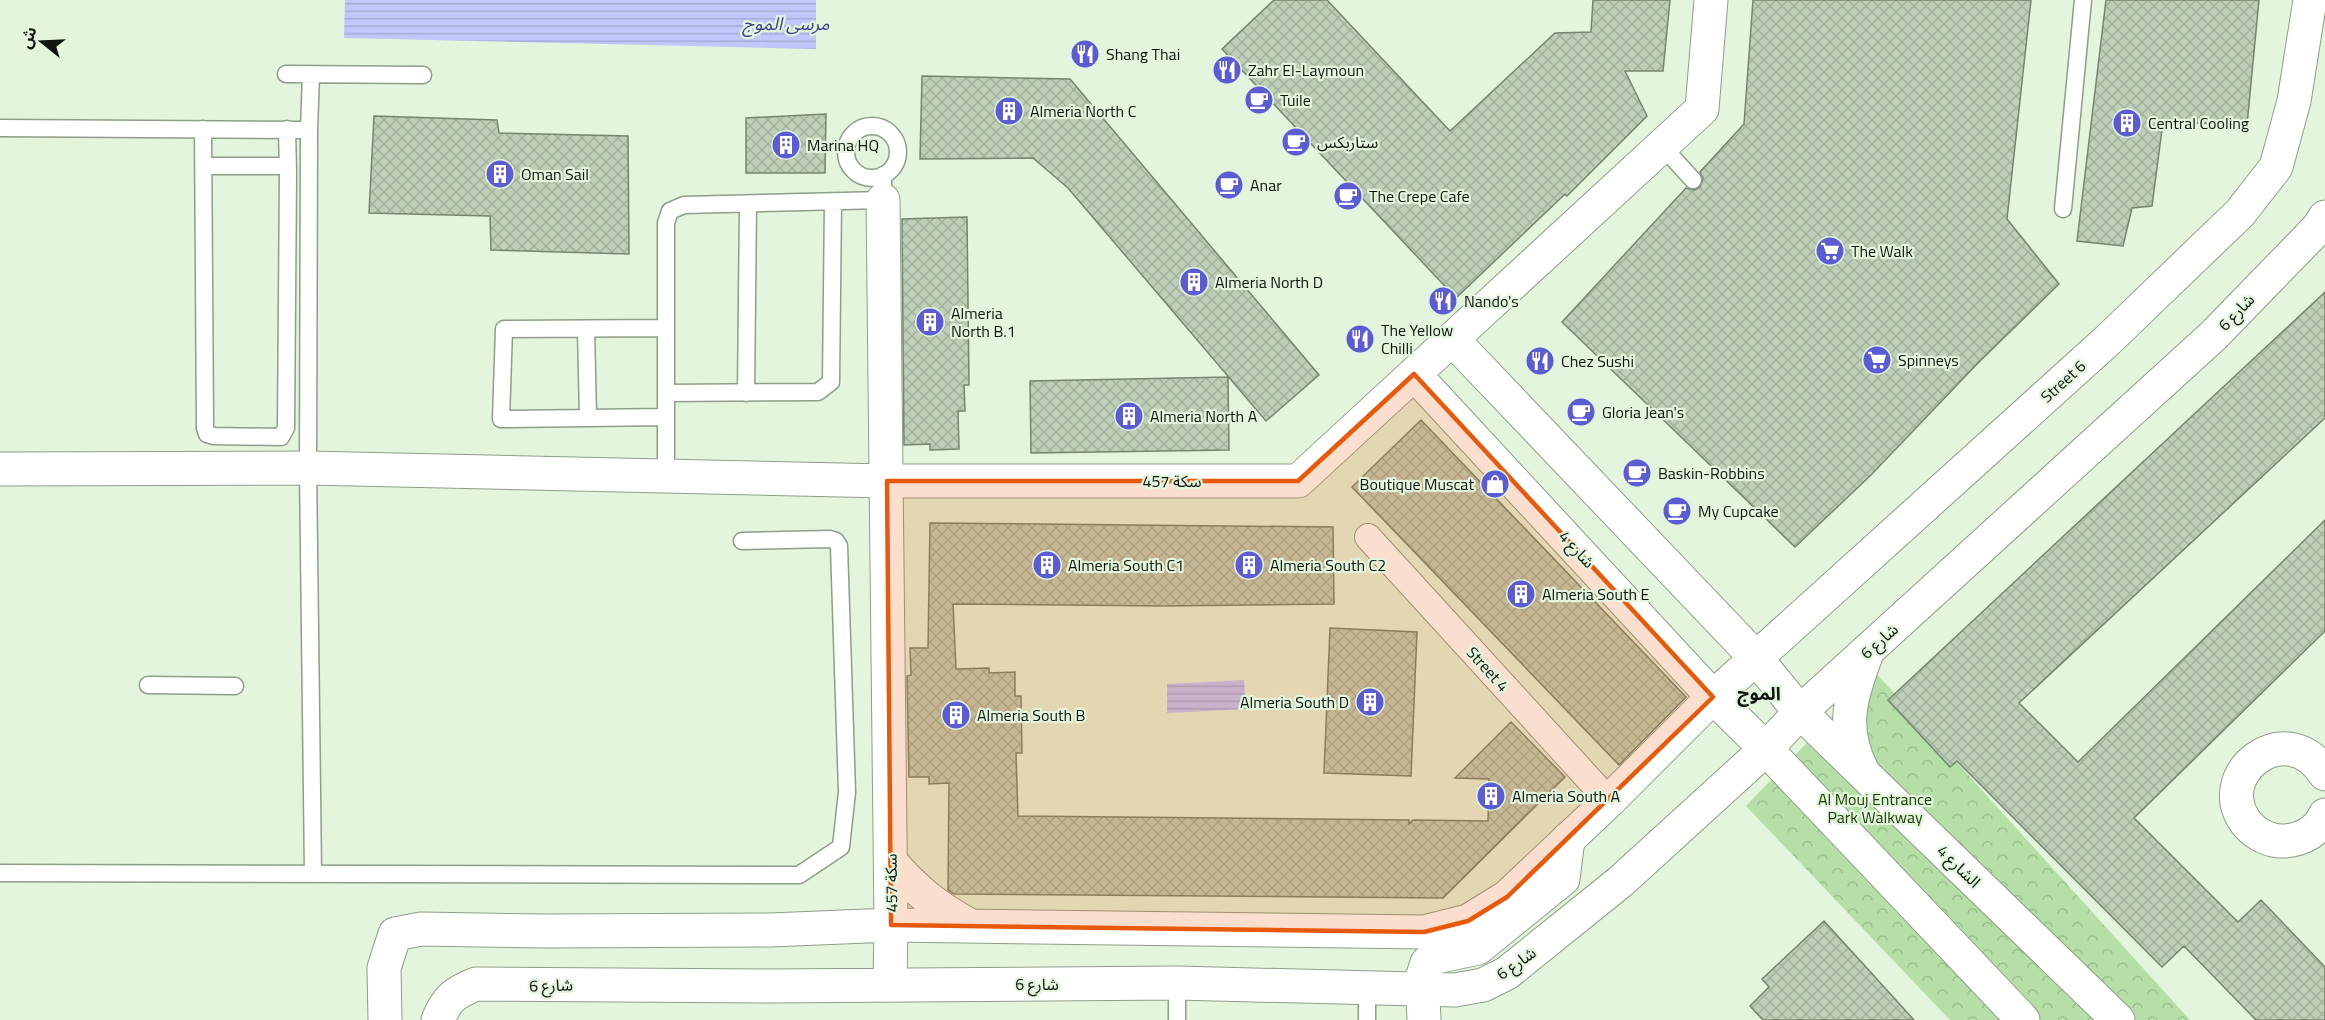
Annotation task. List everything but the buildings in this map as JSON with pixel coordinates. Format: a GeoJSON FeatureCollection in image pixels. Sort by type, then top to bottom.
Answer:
{"type":"FeatureCollection","features":[{"type":"Feature","properties":{"kind":"street","name":"سكة 457"},"geometry":{"type":"LineString","coordinates":[[887,481],[1298,481],[1702,109],[1711,0]]}},
{"type":"Feature","properties":{"kind":"street","name":"Street 6"},"geometry":{"type":"LineString","coordinates":[[1713,697],[2108,340],[2240,213],[2276,167],[2294,101],[2310,0]]}},
{"type":"Feature","properties":{"kind":"street","name":"سكة 457"},"geometry":{"type":"LineString","coordinates":[[883,188],[891,862],[890,984]]}},
{"type":"Feature","properties":{"kind":"street","name":"شارع 6"},"geometry":{"type":"LineString","coordinates":[[438,1020],[445,1003],[458,991],[476,984],[1176,983],[1367,988],[1424,1005],[1455,990],[1483,985],[1507,973],[1620,882],[1766,749],[1800,712],[2213,336],[2318,228],[2325,217]]}},
{"type":"Feature","properties":{"kind":"street"},"geometry":{"type":"LineString","coordinates":[[1452,339],[1756,658],[1800,712]]}},
{"type":"Feature","properties":{"kind":"street","name":"شارع 4"},"geometry":{"type":"LineString","coordinates":[[1414,374],[1713,697],[1766,749]]}},
{"type":"Feature","properties":{"kind":"street"},"geometry":{"type":"LineString","coordinates":[[0,469],[308,468],[887,481]]}},
{"type":"Feature","properties":{"kind":"street","name":"Street 4"},"geometry":{"type":"LineString","coordinates":[[1368,537],[1609,801]]}},
{"type":"Feature","properties":{"kind":"street"},"geometry":{"type":"LineString","coordinates":[[1864,774],[1852,751],[1848,724],[1854,687],[1868,651]]}},
{"type":"Feature","properties":{"kind":"street"},"geometry":{"type":"LineString","coordinates":[[385,1020],[384,968],[395,934],[421,929],[770,930],[891,925],[1424,933],[1468,921],[1507,897],[1609,801],[1713,697]]}},
{"type":"Feature","properties":{"kind":"street","name":"الشارع 4"},"geometry":{"type":"LineString","coordinates":[[1800,712],[2118,1020]]}},
{"type":"Feature","properties":{"kind":"street"},"geometry":{"type":"LineString","coordinates":[[2323,764],[2291,748],[2262,753],[2250,762],[2241,775],[2237,790],[2238,805],[2243,819],[2253,831],[2266,838],[2282,842],[2297,840],[2311,832],[2325,815]]}},
{"type":"Feature","properties":{"kind":"street"},"geometry":{"type":"LineString","coordinates":[[1766,749],[2023,1020]]}},
{"type":"Feature","properties":{"kind":"street"},"geometry":{"type":"LineString","coordinates":[[1705,804],[1742,787],[1757,783],[1780,782],[1807,794]]}},
{"type":"Feature","properties":{"kind":"street"},"geometry":{"type":"LineString","coordinates":[[1424,1005],[1422,978],[1427,963],[1436,957],[1478,948],[1563,879],[1568,839]]}},
{"type":"Feature","properties":{"kind":"street"},"geometry":{"type":"LineString","coordinates":[[891,862],[927,899],[942,910],[973,926]]}},
{"type":"Feature","properties":{"kind":"lane"},"geometry":{"type":"LineString","coordinates":[[2063,209],[2083,0]]}},
{"type":"Feature","properties":{"kind":"lane"},"geometry":{"type":"LineString","coordinates":[[286,74],[423,75]]}},
{"type":"Feature","properties":{"kind":"lane"},"geometry":{"type":"LineString","coordinates":[[311,75],[308,468],[313,873]]}},
{"type":"Feature","properties":{"kind":"lane"},"geometry":{"type":"LineString","coordinates":[[0,128],[309,130]]}},
{"type":"Feature","properties":{"kind":"lane"},"geometry":{"type":"LineString","coordinates":[[203,129],[205,428],[207,434],[214,436],[281,437],[285,432],[287,129]]}},
{"type":"Feature","properties":{"kind":"lane"},"geometry":{"type":"LineString","coordinates":[[1662,146],[1693,180]]}},
{"type":"Feature","properties":{"kind":"lane"},"geometry":{"type":"LineString","coordinates":[[204,166],[282,166],[288,173]]}},
{"type":"Feature","properties":{"kind":"lane"},"geometry":{"type":"LineString","coordinates":[[666,475],[666,223],[670,211],[684,205],[833,202],[883,188]]}},
{"type":"Feature","properties":{"kind":"lane"},"geometry":{"type":"LineString","coordinates":[[666,393],[818,392],[831,382],[833,202]]}},
{"type":"Feature","properties":{"kind":"lane"},"geometry":{"type":"LineString","coordinates":[[746,393],[748,204]]}},
{"type":"Feature","properties":{"kind":"lane"},"geometry":{"type":"LineString","coordinates":[[666,328],[504,329],[501,419],[666,417]]}},
{"type":"Feature","properties":{"kind":"lane"},"geometry":{"type":"LineString","coordinates":[[586,329],[588,418]]}},
{"type":"Feature","properties":{"kind":"lane"},"geometry":{"type":"LineString","coordinates":[[0,873],[800,874],[841,847],[847,792],[839,546],[836,541],[830,539],[742,541]]}},
{"type":"Feature","properties":{"kind":"lane"},"geometry":{"type":"LineString","coordinates":[[148,685],[235,686]]}},
{"type":"Feature","properties":{"kind":"lane"},"geometry":{"type":"LineString","coordinates":[[1176,983],[1177,1020]]}},
{"type":"Feature","properties":{"kind":"lane"},"geometry":{"type":"LineString","coordinates":[[1367,988],[1367,1020]]}},
{"type":"Feature","properties":{"kind":"highlighted area"},"geometry":{"type":"Polygon","coordinates":[[[1414,374],[1713,697],[1507,897],[1468,921],[1424,932],[891,925],[887,481],[1298,481],[1414,374]]]}},
{"type":"Feature","properties":{"kind":"green space","name":"Al Mouj Entrance Park Walkway"},"geometry":{"type":"Polygon","coordinates":[[[1875,672],[2190,1020],[1950,1020],[1746,806],[1875,672]]]}},
{"type":"Feature","properties":{"kind":"water","name":"مرسى الموج"},"geometry":{"type":"Polygon","coordinates":[[[345,0],[816,0],[816,49],[344,38],[345,0]]]}},
{"type":"Feature","properties":{"kind":"water"},"geometry":{"type":"Polygon","coordinates":[[[1244,680],[1246,709],[1167,713],[1167,684],[1244,680]]]}},
{"type":"Feature","properties":{"kind":"place","name":"Shang Thai"},"geometry":{"type":"Point","coordinates":[1085,54]}},
{"type":"Feature","properties":{"kind":"place","name":"Zahr El-Laymoun"},"geometry":{"type":"Point","coordinates":[1227,70]}},
{"type":"Feature","properties":{"kind":"place","name":"Tuile"},"geometry":{"type":"Point","coordinates":[1259,100]}},
{"type":"Feature","properties":{"kind":"place","name":"Almeria North C"},"geometry":{"type":"Point","coordinates":[1009,111]}},
{"type":"Feature","properties":{"kind":"place","name":"Central Cooling"},"geometry":{"type":"Point","coordinates":[2127,123]}},
{"type":"Feature","properties":{"kind":"place","name":"ستاربكس"},"geometry":{"type":"Point","coordinates":[1296,142]}},
{"type":"Feature","properties":{"kind":"place","name":"Marina HQ"},"geometry":{"type":"Point","coordinates":[786,145]}},
{"type":"Feature","properties":{"kind":"place","name":"Oman Sail"},"geometry":{"type":"Point","coordinates":[500,174]}},
{"type":"Feature","properties":{"kind":"place","name":"Anar"},"geometry":{"type":"Point","coordinates":[1229,185]}},
{"type":"Feature","properties":{"kind":"place","name":"The Crepe Cafe"},"geometry":{"type":"Point","coordinates":[1348,196]}},
{"type":"Feature","properties":{"kind":"place","name":"The Walk"},"geometry":{"type":"Point","coordinates":[1830,251]}},
{"type":"Feature","properties":{"kind":"place","name":"Almeria North D"},"geometry":{"type":"Point","coordinates":[1194,282]}},
{"type":"Feature","properties":{"kind":"place","name":"Nando's"},"geometry":{"type":"Point","coordinates":[1443,301]}},
{"type":"Feature","properties":{"kind":"place","name":"Almeria North B.1"},"geometry":{"type":"Point","coordinates":[930,322]}},
{"type":"Feature","properties":{"kind":"place","name":"The Yellow Chilli"},"geometry":{"type":"Point","coordinates":[1360,339]}},
{"type":"Feature","properties":{"kind":"place","name":"Spinneys"},"geometry":{"type":"Point","coordinates":[1877,360]}},
{"type":"Feature","properties":{"kind":"place","name":"Chez Sushi"},"geometry":{"type":"Point","coordinates":[1540,361]}},
{"type":"Feature","properties":{"kind":"place","name":"Gloria Jean's"},"geometry":{"type":"Point","coordinates":[1581,412]}},
{"type":"Feature","properties":{"kind":"place","name":"Almeria North A"},"geometry":{"type":"Point","coordinates":[1129,416]}},
{"type":"Feature","properties":{"kind":"place","name":"Baskin-Robbins"},"geometry":{"type":"Point","coordinates":[1637,473]}},
{"type":"Feature","properties":{"kind":"place","name":"Boutique Muscat"},"geometry":{"type":"Point","coordinates":[1495,484]}},
{"type":"Feature","properties":{"kind":"place","name":"My Cupcake"},"geometry":{"type":"Point","coordinates":[1677,511]}},
{"type":"Feature","properties":{"kind":"place","name":"Almeria South C1"},"geometry":{"type":"Point","coordinates":[1047,565]}},
{"type":"Feature","properties":{"kind":"place","name":"Almeria South C2"},"geometry":{"type":"Point","coordinates":[1249,565]}},
{"type":"Feature","properties":{"kind":"place","name":"Almeria South E"},"geometry":{"type":"Point","coordinates":[1521,594]}},
{"type":"Feature","properties":{"kind":"place","name":"Almeria South D"},"geometry":{"type":"Point","coordinates":[1370,702]}},
{"type":"Feature","properties":{"kind":"place","name":"Almeria South B"},"geometry":{"type":"Point","coordinates":[956,715]}},
{"type":"Feature","properties":{"kind":"place","name":"Almeria South A"},"geometry":{"type":"Point","coordinates":[1491,796]}},
{"type":"Feature","properties":{"kind":"district","name":"الموج"},"geometry":{"type":"Point","coordinates":[1759,694]}}]}
